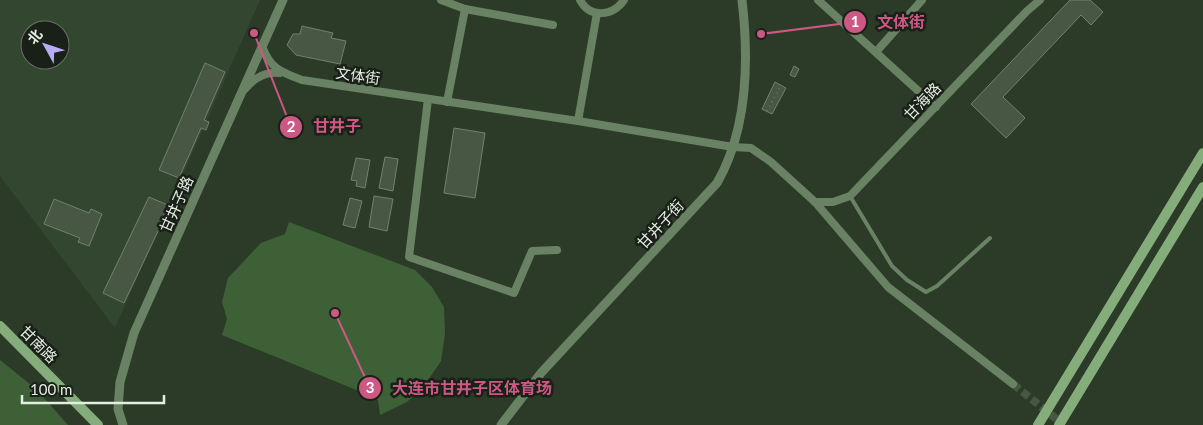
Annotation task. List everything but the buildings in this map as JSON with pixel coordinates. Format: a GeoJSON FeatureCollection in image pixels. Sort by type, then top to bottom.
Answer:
{"type":"FeatureCollection","features":[{"type":"Feature","properties":{"kind":"main road"},"geometry":{"type":"LineString","coordinates":[[1038,425],[1203,153]]}},
{"type":"Feature","properties":{"kind":"main road"},"geometry":{"type":"LineString","coordinates":[[1059,425],[1203,187]]}},
{"type":"Feature","properties":{"kind":"main road","name":"甘南路"},"geometry":{"type":"LineString","coordinates":[[0,326],[98,425]]}},
{"type":"Feature","properties":{"kind":"street","name":"甘井子路"},"geometry":{"type":"LineString","coordinates":[[123,425],[118,410],[120,382],[134,333],[283,0]]}},
{"type":"Feature","properties":{"kind":"street"},"geometry":{"type":"LineString","coordinates":[[442,0],[465,9],[552,24]]}},
{"type":"Feature","properties":{"kind":"street"},"geometry":{"type":"LineString","coordinates":[[580,0],[589,10],[596,13],[612,11],[624,0]]}},
{"type":"Feature","properties":{"kind":"street","name":"甘井子街"},"geometry":{"type":"LineString","coordinates":[[501,425],[541,373],[717,183],[728,164],[738,126],[744,84],[746,44],[742,0]]}},
{"type":"Feature","properties":{"kind":"street"},"geometry":{"type":"LineString","coordinates":[[818,0],[936,107]]}},
{"type":"Feature","properties":{"kind":"street"},"geometry":{"type":"LineString","coordinates":[[876,52],[922,0]]}},
{"type":"Feature","properties":{"kind":"street","name":"甘海路"},"geometry":{"type":"LineString","coordinates":[[850,196],[1027,11],[1040,0]]}},
{"type":"Feature","properties":{"kind":"street"},"geometry":{"type":"LineString","coordinates":[[446,102],[465,9]]}},
{"type":"Feature","properties":{"kind":"street"},"geometry":{"type":"LineString","coordinates":[[578,121],[596,13]]}},
{"type":"Feature","properties":{"kind":"street","name":"文体街"},"geometry":{"type":"LineString","coordinates":[[262,46],[266,57],[273,66],[282,73],[302,80],[578,121],[733,147],[750,148],[771,162],[815,202],[888,287],[1013,384]]}},
{"type":"Feature","properties":{"kind":"street"},"geometry":{"type":"LineString","coordinates":[[239,97],[250,83],[257,78],[274,72],[282,73]]}},
{"type":"Feature","properties":{"kind":"street"},"geometry":{"type":"LineString","coordinates":[[428,99],[409,257],[514,292],[532,251],[557,250]]}},
{"type":"Feature","properties":{"kind":"street"},"geometry":{"type":"LineString","coordinates":[[815,202],[833,202],[850,196]]}},
{"type":"Feature","properties":{"kind":"lane"},"geometry":{"type":"LineString","coordinates":[[850,196],[892,266],[926,292],[937,286],[990,238]]}},
{"type":"Feature","properties":{"kind":"path"},"geometry":{"type":"LineString","coordinates":[[767,111],[780,85]]}},
{"type":"Feature","properties":{"kind":"shaded area"},"geometry":{"type":"Polygon","coordinates":[[[0,0],[260,0],[115,328],[0,176],[0,0]]]}},
{"type":"Feature","properties":{"kind":"green space"},"geometry":{"type":"Polygon","coordinates":[[[289,222],[415,270],[432,287],[444,307],[445,334],[441,361],[424,386],[407,402],[380,415],[378,400],[371,396],[222,335],[227,319],[222,302],[228,278],[261,243],[285,234],[289,222]]]}},
{"type":"Feature","properties":{"kind":"green space"},"geometry":{"type":"Polygon","coordinates":[[[0,360],[36,389],[68,425],[0,425],[0,360]]]}},
{"type":"Feature","properties":{"kind":"tunnel"},"geometry":{"type":"LineString","coordinates":[[1013,384],[1064,425]]}},
{"type":"Feature","properties":{"kind":"place","name":"甘井子"},"geometry":{"type":"Point","coordinates":[254,33]}},
{"type":"Feature","properties":{"kind":"place","name":"文体街"},"geometry":{"type":"Point","coordinates":[761,34]}},
{"type":"Feature","properties":{"kind":"place","name":"大连市甘井子区体育场"},"geometry":{"type":"Point","coordinates":[335,313]}}]}
